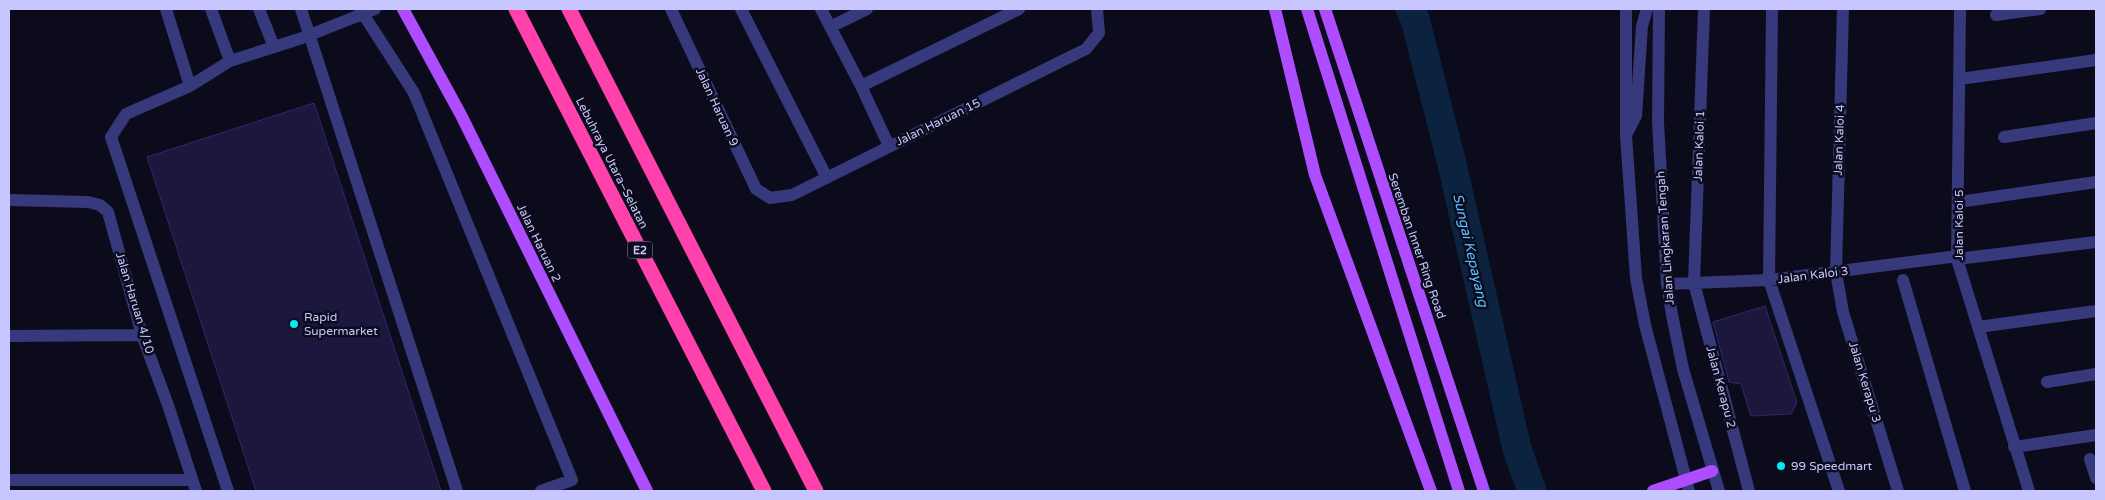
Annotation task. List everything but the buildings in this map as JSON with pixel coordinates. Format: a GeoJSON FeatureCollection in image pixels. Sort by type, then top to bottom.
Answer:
{"type":"FeatureCollection","features":[{"type":"Feature","properties":{"kind":"highway","name":"Lebuhraya Utara–Selatan"},"geometry":{"type":"LineString","coordinates":[[516,9],[764,491]]}},
{"type":"Feature","properties":{"kind":"highway"},"geometry":{"type":"LineString","coordinates":[[569,9],[816,491]]}},
{"type":"Feature","properties":{"kind":"main road","name":"Jalan Haruan 2"},"geometry":{"type":"LineString","coordinates":[[403,9],[461,115],[646,491]]}},
{"type":"Feature","properties":{"kind":"main road"},"geometry":{"type":"LineString","coordinates":[[1275,9],[1315,175],[1431,491]]}},
{"type":"Feature","properties":{"kind":"main road"},"geometry":{"type":"LineString","coordinates":[[1306,9],[1458,491]]}},
{"type":"Feature","properties":{"kind":"main road","name":"Seremban Inner Ring Road"},"geometry":{"type":"LineString","coordinates":[[1325,9],[1484,491]]}},
{"type":"Feature","properties":{"kind":"main road"},"geometry":{"type":"LineString","coordinates":[[1653,491],[1688,485],[1712,471]]}},
{"type":"Feature","properties":{"kind":"street"},"geometry":{"type":"LineString","coordinates":[[166,9],[190,86]]}},
{"type":"Feature","properties":{"kind":"street"},"geometry":{"type":"LineString","coordinates":[[211,9],[230,61]]}},
{"type":"Feature","properties":{"kind":"street"},"geometry":{"type":"LineString","coordinates":[[259,9],[274,47]]}},
{"type":"Feature","properties":{"kind":"street"},"geometry":{"type":"LineString","coordinates":[[301,9],[456,491]]}},
{"type":"Feature","properties":{"kind":"street"},"geometry":{"type":"LineString","coordinates":[[228,491],[111,137],[126,114],[190,86],[230,61],[310,35],[361,11],[375,9]]}},
{"type":"Feature","properties":{"kind":"street","name":"Jalan Haruan 9"},"geometry":{"type":"LineString","coordinates":[[671,9],[756,189],[770,198]]}},
{"type":"Feature","properties":{"kind":"street"},"geometry":{"type":"LineString","coordinates":[[741,9],[827,178]]}},
{"type":"Feature","properties":{"kind":"street"},"geometry":{"type":"LineString","coordinates":[[821,9],[890,146]]}},
{"type":"Feature","properties":{"kind":"street"},"geometry":{"type":"LineString","coordinates":[[830,27],[867,9]]}},
{"type":"Feature","properties":{"kind":"street"},"geometry":{"type":"LineString","coordinates":[[861,86],[1019,9]]}},
{"type":"Feature","properties":{"kind":"street","name":"Jalan Haruan 15"},"geometry":{"type":"LineString","coordinates":[[770,198],[792,196],[1086,48],[1099,33],[1097,9]]}},
{"type":"Feature","properties":{"kind":"street"},"geometry":{"type":"LineString","coordinates":[[1626,9],[1626,135],[1636,278],[1646,325],[1688,485]]}},
{"type":"Feature","properties":{"kind":"street"},"geometry":{"type":"LineString","coordinates":[[1626,135],[1636,116],[1642,26],[1647,9]]}},
{"type":"Feature","properties":{"kind":"street","name":"Jalan Lingkaran Tengah"},"geometry":{"type":"LineString","coordinates":[[1659,9],[1658,122],[1667,284],[1684,369],[1719,491]]}},
{"type":"Feature","properties":{"kind":"street","name":"Jalan Kaloi 1"},"geometry":{"type":"LineString","coordinates":[[1694,283],[1704,9]]}},
{"type":"Feature","properties":{"kind":"street"},"geometry":{"type":"LineString","coordinates":[[1772,9],[1769,280],[1839,491]]}},
{"type":"Feature","properties":{"kind":"street","name":"Jalan Kaloi 4"},"geometry":{"type":"LineString","coordinates":[[1836,272],[1843,9]]}},
{"type":"Feature","properties":{"kind":"street","name":"Jalan Kaloi 5"},"geometry":{"type":"LineString","coordinates":[[1960,9],[1958,258],[2028,491]]}},
{"type":"Feature","properties":{"kind":"street"},"geometry":{"type":"LineString","coordinates":[[1996,15],[2040,9]]}},
{"type":"Feature","properties":{"kind":"street"},"geometry":{"type":"LineString","coordinates":[[361,11],[414,93],[572,480],[541,491]]}},
{"type":"Feature","properties":{"kind":"street"},"geometry":{"type":"LineString","coordinates":[[1960,79],[2096,60]]}},
{"type":"Feature","properties":{"kind":"street"},"geometry":{"type":"LineString","coordinates":[[2004,137],[2096,123]]}},
{"type":"Feature","properties":{"kind":"street"},"geometry":{"type":"LineString","coordinates":[[1959,202],[2096,182]]}},
{"type":"Feature","properties":{"kind":"street","name":"Jalan Haruan 4/10"},"geometry":{"type":"LineString","coordinates":[[9,200],[88,202],[100,205],[108,212],[142,335],[168,405],[194,485]]}},
{"type":"Feature","properties":{"kind":"street","name":"Jalan Kaloi 3"},"geometry":{"type":"LineString","coordinates":[[1667,284],[1769,280],[2096,242]]}},
{"type":"Feature","properties":{"kind":"street","name":"Jalan Kerapu 3"},"geometry":{"type":"LineString","coordinates":[[1836,272],[1843,312],[1898,491]]}},
{"type":"Feature","properties":{"kind":"street"},"geometry":{"type":"LineString","coordinates":[[1903,280],[1965,491]]}},
{"type":"Feature","properties":{"kind":"street","name":"Jalan Kerapu 2"},"geometry":{"type":"LineString","coordinates":[[1694,283],[1749,491]]}},
{"type":"Feature","properties":{"kind":"street"},"geometry":{"type":"LineString","coordinates":[[1978,328],[2096,310]]}},
{"type":"Feature","properties":{"kind":"street"},"geometry":{"type":"LineString","coordinates":[[9,336],[142,335]]}},
{"type":"Feature","properties":{"kind":"street"},"geometry":{"type":"LineString","coordinates":[[2047,382],[2096,374]]}},
{"type":"Feature","properties":{"kind":"street"},"geometry":{"type":"LineString","coordinates":[[2014,447],[2096,435]]}},
{"type":"Feature","properties":{"kind":"street"},"geometry":{"type":"LineString","coordinates":[[2090,459],[2096,478]]}},
{"type":"Feature","properties":{"kind":"street"},"geometry":{"type":"LineString","coordinates":[[9,480],[194,485]]}},
{"type":"Feature","properties":{"kind":"waterway","name":"Sungai Kepayang"},"geometry":{"type":"LineString","coordinates":[[1410,9],[1415,19],[1452,164],[1517,449],[1532,491]]}},
{"type":"Feature","properties":{"kind":"place","name":"Rapid Supermarket"},"geometry":{"type":"Point","coordinates":[294,324]}},
{"type":"Feature","properties":{"kind":"place","name":"99 Speedmart"},"geometry":{"type":"Point","coordinates":[1781,466]}}]}
